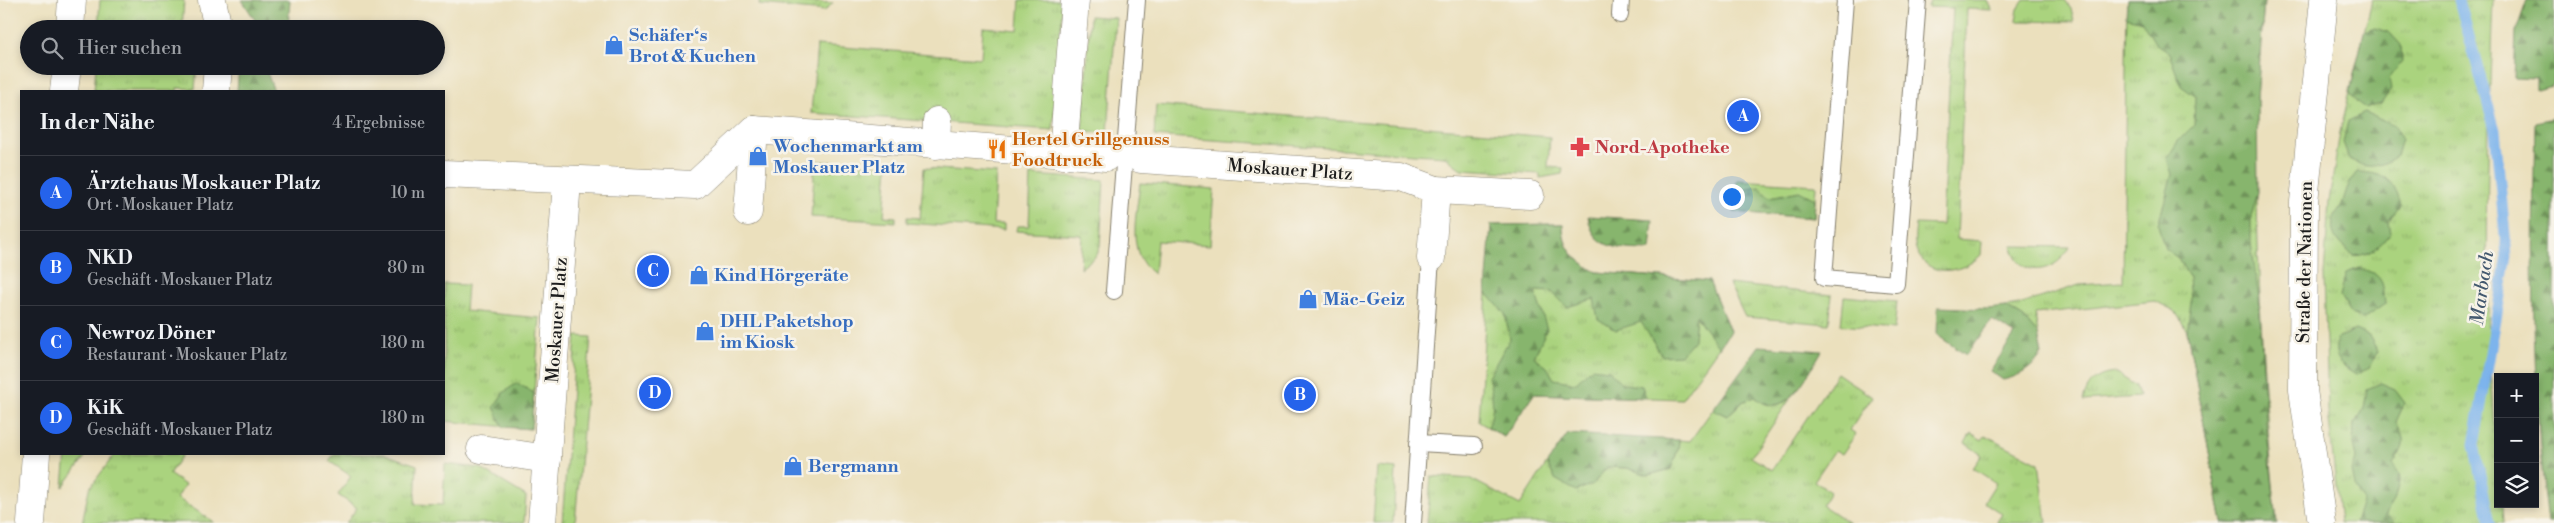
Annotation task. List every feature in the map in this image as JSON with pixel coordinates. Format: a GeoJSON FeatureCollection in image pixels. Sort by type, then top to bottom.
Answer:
{"type":"FeatureCollection","features":[{"type":"Feature","properties":{"kind":"street"},"geometry":{"type":"LineString","coordinates":[[71,20],[72,0]]}},
{"type":"Feature","properties":{"kind":"street"},"geometry":{"type":"LineString","coordinates":[[212,0],[216,20]]}},
{"type":"Feature","properties":{"kind":"street"},"geometry":{"type":"LineString","coordinates":[[1063,155],[1075,0]]}},
{"type":"Feature","properties":{"kind":"street","name":"Straße der Nationen"},"geometry":{"type":"LineString","coordinates":[[2322,523],[2303,390],[2303,351],[2304,202],[2324,0]]}},
{"type":"Feature","properties":{"kind":"street"},"geometry":{"type":"LineString","coordinates":[[64,90],[65,75]]}},
{"type":"Feature","properties":{"kind":"street"},"geometry":{"type":"LineString","coordinates":[[216,90],[217,75]]}},
{"type":"Feature","properties":{"kind":"street"},"geometry":{"type":"LineString","coordinates":[[748,212],[754,130]]}},
{"type":"Feature","properties":{"kind":"street"},"geometry":{"type":"LineString","coordinates":[[445,174],[567,181],[696,185],[754,130],[936,133],[1063,155],[1106,157]]}},
{"type":"Feature","properties":{"kind":"street","name":"Moskauer Platz"},"geometry":{"type":"LineString","coordinates":[[1141,159],[1401,177],[1436,190],[1530,195]]}},
{"type":"Feature","properties":{"kind":"street","name":"Moskauer Platz"},"geometry":{"type":"LineString","coordinates":[[542,523],[567,181]]}},
{"type":"Feature","properties":{"kind":"street"},"geometry":{"type":"LineString","coordinates":[[1431,258],[1436,190]]}},
{"type":"Feature","properties":{"kind":"street"},"geometry":{"type":"LineString","coordinates":[[481,449],[547,459]]}},
{"type":"Feature","properties":{"kind":"street"},"geometry":{"type":"LineString","coordinates":[[30,523],[36,455]]}},
{"type":"Feature","properties":{"kind":"lane"},"geometry":{"type":"LineString","coordinates":[[1114,291],[1137,0]]}},
{"type":"Feature","properties":{"kind":"lane"},"geometry":{"type":"LineString","coordinates":[[1845,0],[1824,278],[1896,284],[1918,0]]}},
{"type":"Feature","properties":{"kind":"lane"},"geometry":{"type":"LineString","coordinates":[[1413,523],[1431,258]]}},
{"type":"Feature","properties":{"kind":"lane"},"geometry":{"type":"LineString","coordinates":[[1418,443],[1474,446]]}},
{"type":"Feature","properties":{"kind":"green space"},"geometry":{"type":"Polygon","coordinates":[[[100,0],[184,0],[183,20],[99,20],[100,0]]]}},
{"type":"Feature","properties":{"kind":"green space"},"geometry":{"type":"Polygon","coordinates":[[[242,0],[290,0],[289,20],[255,20],[242,0]]]}},
{"type":"Feature","properties":{"kind":"green space"},"geometry":{"type":"Polygon","coordinates":[[[760,0],[833,3],[825,11],[759,5],[760,0]]]}},
{"type":"Feature","properties":{"kind":"green space"},"geometry":{"type":"Polygon","coordinates":[[[1020,0],[1063,0],[1053,130],[811,113],[817,45],[981,58],[983,27],[1018,30],[1020,0]]]}},
{"type":"Feature","properties":{"kind":"green space"},"geometry":{"type":"Polygon","coordinates":[[[1932,0],[1987,0],[1992,10],[1967,9],[1957,239],[1982,241],[1981,255],[1958,269],[1949,270],[1940,270],[1924,262],[1916,251],[1915,243],[1916,224],[1942,225],[1953,8],[1927,7],[1932,0]]]}},
{"type":"Feature","properties":{"kind":"green space"},"geometry":{"type":"Polygon","coordinates":[[[2024,0],[2065,0],[2071,8],[2074,22],[2016,21],[2018,9],[2024,0]]]}},
{"type":"Feature","properties":{"kind":"green space"},"geometry":{"type":"Polygon","coordinates":[[[2127,0],[2264,0],[2257,102],[2258,260],[2267,418],[2277,523],[2222,523],[2187,331],[2175,311],[2155,301],[2035,314],[2038,334],[2024,318],[2006,307],[2019,305],[2079,285],[2123,282],[2127,0]]]}},
{"type":"Feature","properties":{"kind":"green space"},"geometry":{"type":"Polygon","coordinates":[[[2127,0],[2264,0],[2257,101],[2258,192],[2251,217],[2251,243],[2259,298],[2266,424],[2277,523],[2222,523],[2187,331],[2191,302],[2189,277],[2178,258],[2165,249],[2158,225],[2172,174],[2167,159],[2178,141],[2194,125],[2195,96],[2181,86],[2169,53],[2155,43],[2142,21],[2126,17],[2127,0]]]}},
{"type":"Feature","properties":{"kind":"green space"},"geometry":{"type":"Polygon","coordinates":[[[2372,0],[2493,0],[2488,152],[2488,303],[2494,411],[2494,508],[2502,508],[2503,523],[2340,523],[2328,411],[2324,276],[2329,201],[2340,132],[2372,0]]]}},
{"type":"Feature","properties":{"kind":"green space"},"geometry":{"type":"Polygon","coordinates":[[[2527,0],[2554,0],[2554,83],[2552,86],[2536,90],[2536,79],[2514,78],[2516,31],[2527,0]]]}},
{"type":"Feature","properties":{"kind":"green space"},"geometry":{"type":"Polygon","coordinates":[[[1090,16],[1116,18],[1108,133],[1082,131],[1090,16]]]}},
{"type":"Feature","properties":{"kind":"green space"},"geometry":{"type":"Polygon","coordinates":[[[2375,28],[2389,32],[2401,45],[2402,62],[2389,79],[2391,89],[2381,104],[2365,108],[2357,102],[2350,92],[2364,32],[2375,28]]]}},
{"type":"Feature","properties":{"kind":"green space"},"geometry":{"type":"Polygon","coordinates":[[[95,75],[196,75],[195,89],[94,90],[95,75]]]}},
{"type":"Feature","properties":{"kind":"green space"},"geometry":{"type":"Polygon","coordinates":[[[238,75],[268,75],[274,90],[237,90],[238,75]]]}},
{"type":"Feature","properties":{"kind":"green space"},"geometry":{"type":"Polygon","coordinates":[[[1156,105],[1550,137],[1548,167],[1563,168],[1562,174],[1540,178],[1540,174],[1461,169],[1444,156],[1154,136],[1156,105]]]}},
{"type":"Feature","properties":{"kind":"green space"},"geometry":{"type":"Polygon","coordinates":[[[2365,113],[2395,126],[2402,139],[2397,156],[2379,165],[2363,165],[2349,159],[2343,142],[2348,121],[2365,113]]]}},
{"type":"Feature","properties":{"kind":"green space"},"geometry":{"type":"Polygon","coordinates":[[[2554,118],[2554,523],[2548,523],[2542,473],[2539,436],[2539,373],[2536,373],[2533,273],[2535,122],[2554,118]]]}},
{"type":"Feature","properties":{"kind":"green space"},"geometry":{"type":"Polygon","coordinates":[[[815,161],[888,166],[884,216],[896,217],[896,222],[811,217],[815,161]]]}},
{"type":"Feature","properties":{"kind":"green space"},"geometry":{"type":"Polygon","coordinates":[[[924,168],[996,173],[993,224],[1004,224],[1004,230],[907,223],[907,217],[920,218],[924,168]]]}},
{"type":"Feature","properties":{"kind":"green space"},"geometry":{"type":"Polygon","coordinates":[[[2357,172],[2375,174],[2386,179],[2395,189],[2401,205],[2388,221],[2390,233],[2383,242],[2376,249],[2355,256],[2346,250],[2335,238],[2333,222],[2349,184],[2357,172]]]}},
{"type":"Feature","properties":{"kind":"green space"},"geometry":{"type":"Polygon","coordinates":[[[1031,175],[1104,180],[1100,246],[1097,255],[1080,269],[1082,235],[1016,231],[1017,226],[1029,226],[1031,175]]]}},
{"type":"Feature","properties":{"kind":"green space"},"geometry":{"type":"Polygon","coordinates":[[[1737,180],[1816,185],[1814,218],[1734,212],[1737,180]]]}},
{"type":"Feature","properties":{"kind":"green space"},"geometry":{"type":"Polygon","coordinates":[[[1140,183],[1214,189],[1210,245],[1157,241],[1154,274],[1145,266],[1139,256],[1136,245],[1135,220],[1140,183]]]}},
{"type":"Feature","properties":{"kind":"green space"},"geometry":{"type":"Polygon","coordinates":[[[1759,187],[1770,197],[1799,191],[1815,199],[1814,218],[1734,212],[1737,191],[1759,187]]]}},
{"type":"Feature","properties":{"kind":"green space"},"geometry":{"type":"Polygon","coordinates":[[[1588,216],[1653,220],[1650,250],[1619,248],[1602,242],[1591,227],[1588,216]]]}},
{"type":"Feature","properties":{"kind":"green space"},"geometry":{"type":"Polygon","coordinates":[[[1563,224],[1565,240],[1572,253],[1577,259],[1597,272],[1709,281],[1730,331],[1682,399],[1534,394],[1504,437],[1479,422],[1491,225],[1563,224]]]}},
{"type":"Feature","properties":{"kind":"green space"},"geometry":{"type":"Polygon","coordinates":[[[1563,224],[1565,240],[1572,253],[1577,259],[1597,272],[1709,281],[1730,331],[1719,348],[1696,316],[1694,340],[1681,355],[1662,356],[1641,322],[1616,330],[1598,319],[1594,299],[1567,307],[1552,292],[1535,291],[1547,329],[1534,357],[1547,367],[1554,379],[1575,383],[1591,368],[1609,370],[1622,384],[1642,386],[1646,398],[1534,394],[1504,437],[1488,427],[1492,415],[1492,402],[1488,377],[1510,339],[1505,314],[1486,292],[1491,225],[1563,224]]]}},
{"type":"Feature","properties":{"kind":"green space"},"geometry":{"type":"Polygon","coordinates":[[[2012,246],[2070,247],[2056,263],[2048,267],[2030,269],[2022,265],[2016,257],[2012,246]]]}},
{"type":"Feature","properties":{"kind":"green space"},"geometry":{"type":"Polygon","coordinates":[[[2359,268],[2373,273],[2380,280],[2385,304],[2363,319],[2350,313],[2340,296],[2346,273],[2359,268]]]}},
{"type":"Feature","properties":{"kind":"green space"},"geometry":{"type":"Polygon","coordinates":[[[445,284],[467,285],[465,311],[540,318],[531,429],[445,421],[445,284]]]}},
{"type":"Feature","properties":{"kind":"green space"},"geometry":{"type":"Polygon","coordinates":[[[1729,284],[1832,295],[1829,324],[1745,317],[1729,284]]]}},
{"type":"Feature","properties":{"kind":"green space"},"geometry":{"type":"Polygon","coordinates":[[[1844,296],[1897,301],[1894,330],[1841,325],[1844,296]]]}},
{"type":"Feature","properties":{"kind":"green space"},"geometry":{"type":"Polygon","coordinates":[[[1938,307],[1988,309],[2006,307],[2024,318],[2038,334],[2042,354],[2025,371],[2003,380],[1990,371],[2015,334],[1992,320],[1966,355],[1937,335],[1938,307]]]}},
{"type":"Feature","properties":{"kind":"green space"},"geometry":{"type":"Polygon","coordinates":[[[2355,330],[2369,336],[2378,351],[2370,368],[2356,374],[2341,363],[2336,351],[2337,338],[2355,330]]]}},
{"type":"Feature","properties":{"kind":"green space"},"geometry":{"type":"Polygon","coordinates":[[[576,336],[591,337],[575,523],[562,523],[576,336]]]}},
{"type":"Feature","properties":{"kind":"green space"},"geometry":{"type":"Polygon","coordinates":[[[1759,346],[1822,351],[1803,383],[1786,400],[1777,404],[1766,404],[1755,397],[1742,402],[1727,416],[1713,409],[1759,346]]]}},
{"type":"Feature","properties":{"kind":"green space"},"geometry":{"type":"Polygon","coordinates":[[[1837,373],[1872,397],[1850,430],[1856,434],[1842,454],[1835,450],[1814,481],[1830,492],[1822,505],[1849,523],[1427,523],[1431,476],[1471,479],[1520,505],[1547,463],[1555,479],[1593,484],[1607,467],[1627,468],[1649,475],[1671,469],[1679,440],[1690,441],[1713,409],[1727,416],[1742,402],[1755,397],[1768,405],[1781,404],[1790,399],[1751,457],[1772,470],[1837,373]]]}},
{"type":"Feature","properties":{"kind":"green space"},"geometry":{"type":"Polygon","coordinates":[[[2116,373],[2136,386],[2139,397],[2083,401],[2090,384],[2103,375],[2116,373]]]}},
{"type":"Feature","properties":{"kind":"green space"},"geometry":{"type":"Polygon","coordinates":[[[517,383],[534,393],[531,429],[503,427],[494,407],[504,392],[517,383]]]}},
{"type":"Feature","properties":{"kind":"green space"},"geometry":{"type":"Polygon","coordinates":[[[2381,383],[2395,389],[2405,402],[2396,422],[2402,434],[2403,444],[2393,464],[2400,478],[2394,501],[2386,514],[2394,523],[2355,523],[2363,499],[2354,486],[2351,471],[2356,458],[2353,445],[2354,424],[2364,409],[2367,389],[2381,383]]]}},
{"type":"Feature","properties":{"kind":"green space"},"geometry":{"type":"Polygon","coordinates":[[[1971,433],[1982,440],[1985,435],[2039,463],[2047,523],[1996,523],[2002,514],[1984,502],[1996,483],[1973,468],[1982,455],[1965,443],[1971,433]]]}},
{"type":"Feature","properties":{"kind":"green space"},"geometry":{"type":"Polygon","coordinates":[[[1568,434],[1679,440],[1671,469],[1648,475],[1627,468],[1607,467],[1593,484],[1576,491],[1555,479],[1547,463],[1568,434]]]}},
{"type":"Feature","properties":{"kind":"green space"},"geometry":{"type":"Polygon","coordinates":[[[66,455],[86,455],[63,487],[66,455]]]}},
{"type":"Feature","properties":{"kind":"green space"},"geometry":{"type":"Polygon","coordinates":[[[114,455],[182,455],[169,474],[185,485],[177,498],[214,522],[82,523],[89,489],[114,455]]]}},
{"type":"Feature","properties":{"kind":"green space"},"geometry":{"type":"Polygon","coordinates":[[[333,455],[388,455],[417,465],[415,504],[443,505],[445,464],[480,468],[526,496],[524,523],[346,523],[357,508],[338,495],[351,476],[329,461],[333,455]]]}},
{"type":"Feature","properties":{"kind":"green space"},"geometry":{"type":"Polygon","coordinates":[[[1377,467],[1396,469],[1393,523],[1373,523],[1377,467]]]}},
{"type":"Feature","properties":{"kind":"waterway","name":"Marbach"},"geometry":{"type":"LineString","coordinates":[[2459,0],[2495,130],[2507,256],[2474,445],[2490,523]]}},
{"type":"Feature","properties":{"kind":"place","name":"Schäfer‘s Brot & Kuchen"},"geometry":{"type":"Point","coordinates":[614,45]}},
{"type":"Feature","properties":{"kind":"place","name":"Ärztehaus Moskauer Platz"},"geometry":{"type":"Point","coordinates":[1743,116]}},
{"type":"Feature","properties":{"kind":"place","name":"Nord-Apotheke"},"geometry":{"type":"Point","coordinates":[1580,147]}},
{"type":"Feature","properties":{"kind":"place","name":"Hertel Grillgenuss Foodtruck"},"geometry":{"type":"Point","coordinates":[997,149]}},
{"type":"Feature","properties":{"kind":"place","name":"Wochenmarkt am Moskauer Platz"},"geometry":{"type":"Point","coordinates":[758,156]}},
{"type":"Feature","properties":{"kind":"place","name":"Newroz Döner"},"geometry":{"type":"Point","coordinates":[653,271]}},
{"type":"Feature","properties":{"kind":"place","name":"Kind Hörgeräte"},"geometry":{"type":"Point","coordinates":[699,275]}},
{"type":"Feature","properties":{"kind":"place","name":"Mäc-Geiz"},"geometry":{"type":"Point","coordinates":[1308,299]}},
{"type":"Feature","properties":{"kind":"place","name":"DHL Paketshop im Kiosk"},"geometry":{"type":"Point","coordinates":[705,331]}},
{"type":"Feature","properties":{"kind":"place","name":"KiK"},"geometry":{"type":"Point","coordinates":[655,393]}},
{"type":"Feature","properties":{"kind":"place","name":"NKD"},"geometry":{"type":"Point","coordinates":[1300,395]}},
{"type":"Feature","properties":{"kind":"place","name":"Bergmann"},"geometry":{"type":"Point","coordinates":[793,466]}}]}
